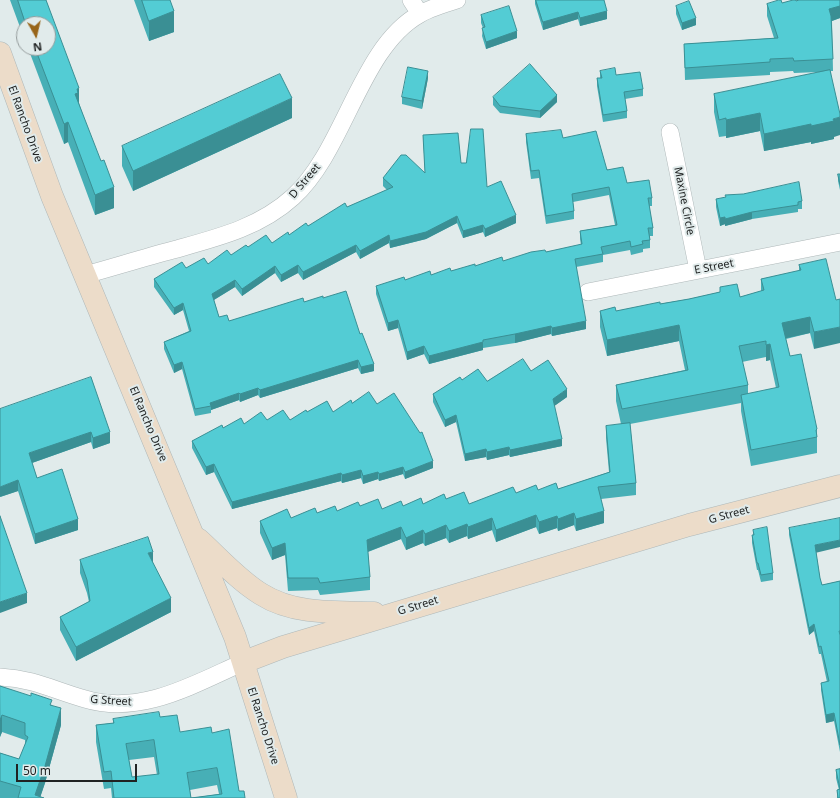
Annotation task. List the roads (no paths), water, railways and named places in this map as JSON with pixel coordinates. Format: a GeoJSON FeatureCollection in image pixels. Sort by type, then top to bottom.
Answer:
{"type":"FeatureCollection","features":[{"type":"Feature","properties":{"kind":"main road","name":"El Rancho Drive"},"geometry":{"type":"LineString","coordinates":[[0,53],[40,163],[194,536],[244,662],[286,798]]}},
{"type":"Feature","properties":{"kind":"main road","name":"G Street"},"geometry":{"type":"LineString","coordinates":[[244,662],[282,647],[689,525],[840,486]]}},
{"type":"Feature","properties":{"kind":"main road"},"geometry":{"type":"LineString","coordinates":[[194,536],[253,589],[274,601],[307,610],[393,614]]}},
{"type":"Feature","properties":{"kind":"street","name":"D Street"},"geometry":{"type":"LineString","coordinates":[[85,275],[223,236],[249,226],[278,209],[304,186],[319,165],[376,60],[390,40],[404,26],[415,7],[457,0]]}},
{"type":"Feature","properties":{"kind":"street","name":"Maxine Circle"},"geometry":{"type":"LineString","coordinates":[[670,132],[698,270]]}},
{"type":"Feature","properties":{"kind":"street","name":"E Street"},"geometry":{"type":"LineString","coordinates":[[588,292],[840,242]]}},
{"type":"Feature","properties":{"kind":"street","name":"G Street"},"geometry":{"type":"LineString","coordinates":[[0,677],[19,678],[41,683],[86,699],[111,703],[136,703],[170,695],[244,662]]}}]}
